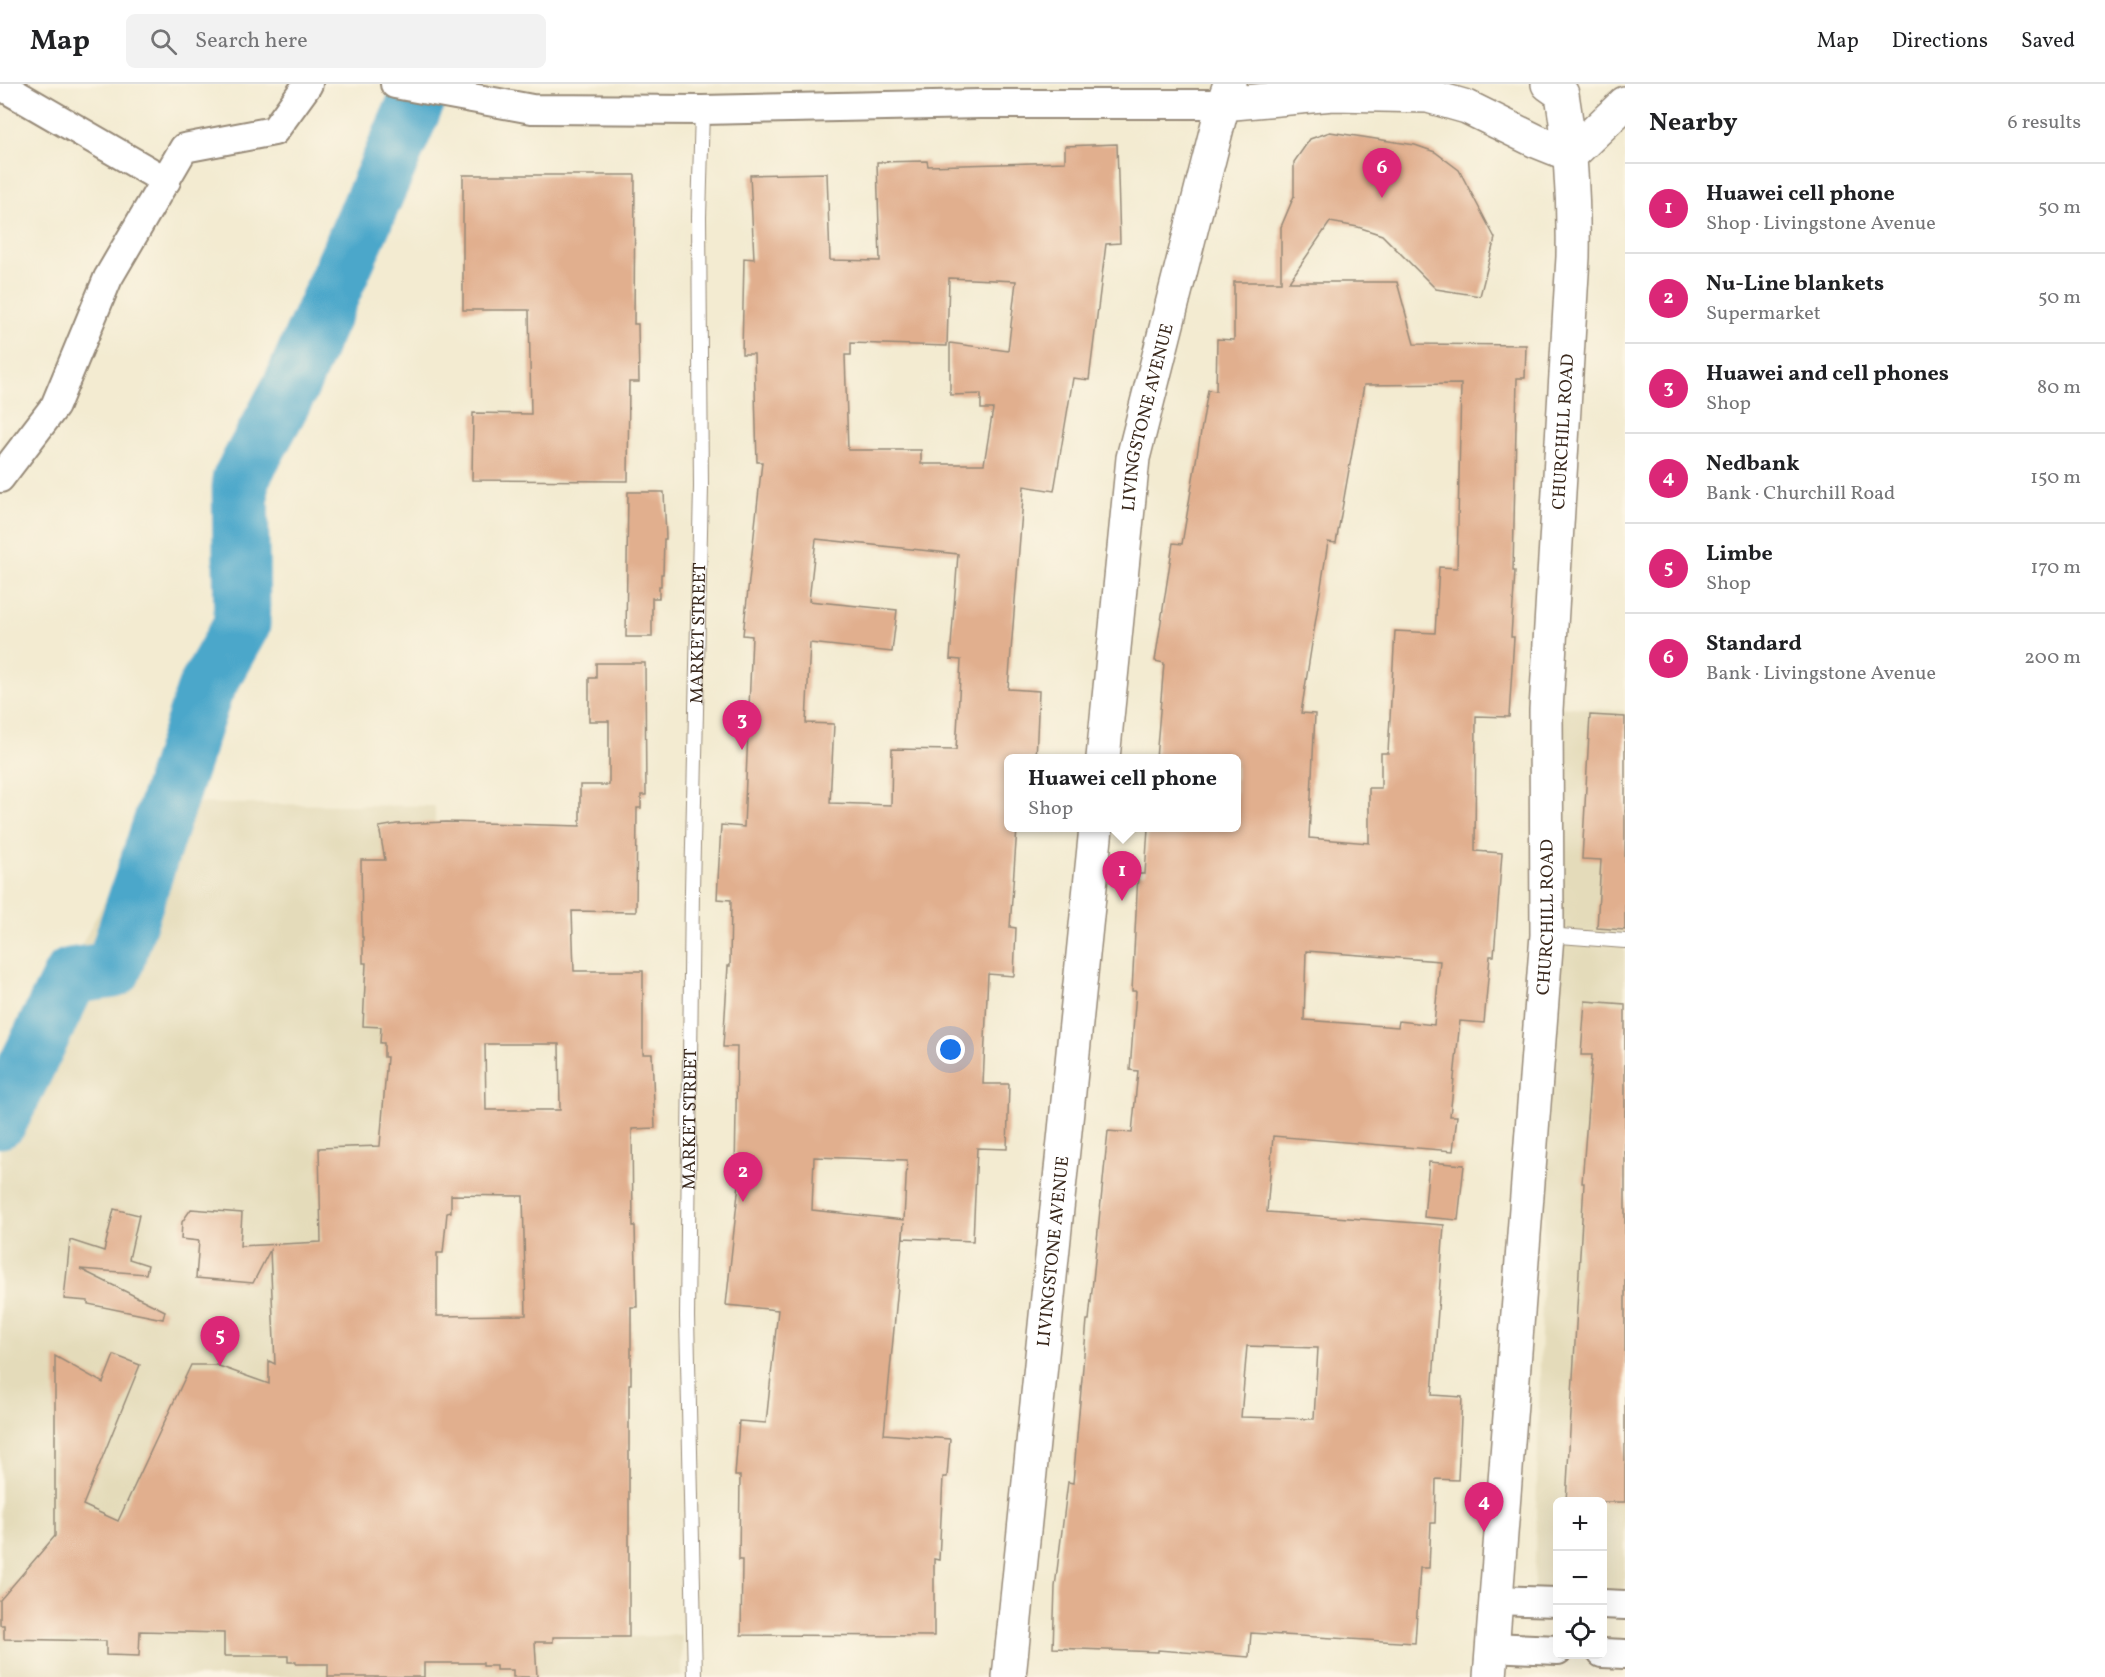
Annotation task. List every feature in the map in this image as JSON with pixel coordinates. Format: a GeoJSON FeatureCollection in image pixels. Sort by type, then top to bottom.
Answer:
{"type":"FeatureCollection","features":[{"type":"Feature","properties":{"kind":"highway","name":"CHURCHILL ROAD"},"geometry":{"type":"LineString","coordinates":[[1490,1662],[1547,935],[1546,710],[1574,207],[1571,155],[1561,87]]}},
{"type":"Feature","properties":{"kind":"highway"},"geometry":{"type":"LineString","coordinates":[[1226,94],[1333,94],[1434,90],[1536,141],[1571,155],[1625,103]]}},
{"type":"Feature","properties":{"kind":"highway","name":"LIVINGSTONE AVENUE"},"geometry":{"type":"LineString","coordinates":[[1103,754],[1133,458],[1226,94]]}},
{"type":"Feature","properties":{"kind":"highway","name":"LIVINGSTONE AVENUE"},"geometry":{"type":"LineString","coordinates":[[1009,1677],[1096,832]]}},
{"type":"Feature","properties":{"kind":"street"},"geometry":{"type":"LineString","coordinates":[[0,478],[55,406],[108,278],[184,148],[274,131],[308,84]]}},
{"type":"Feature","properties":{"kind":"street"},"geometry":{"type":"LineString","coordinates":[[396,84],[532,110],[702,110],[980,104],[1226,94]]}},
{"type":"Feature","properties":{"kind":"street"},"geometry":{"type":"LineString","coordinates":[[0,85],[166,181]]}},
{"type":"Feature","properties":{"kind":"street"},"geometry":{"type":"LineString","coordinates":[[1494,1600],[1553,1602]]}},
{"type":"Feature","properties":{"kind":"street"},"geometry":{"type":"LineString","coordinates":[[1607,1604],[1625,1605]]}},
{"type":"Feature","properties":{"kind":"street"},"geometry":{"type":"LineString","coordinates":[[1490,1662],[1553,1651]]}},
{"type":"Feature","properties":{"kind":"street"},"geometry":{"type":"LineString","coordinates":[[1607,1653],[1625,1654]]}},
{"type":"Feature","properties":{"kind":"lane","name":"MARKET STREET"},"geometry":{"type":"LineString","coordinates":[[694,1677],[687,1317],[692,890],[701,487],[699,217],[702,110]]}},
{"type":"Feature","properties":{"kind":"lane"},"geometry":{"type":"LineString","coordinates":[[1547,935],[1625,941]]}},
{"type":"Feature","properties":{"kind":"shaded area"},"geometry":{"type":"Polygon","coordinates":[[[1558,706],[1625,711],[1625,1596],[1607,1595],[1607,1497],[1553,1497],[1553,1593],[1534,1592],[1558,706]]]}},
{"type":"Feature","properties":{"kind":"shaded area"},"geometry":{"type":"Polygon","coordinates":[[[157,803],[435,806],[441,1644],[682,1635],[682,1677],[0,1677],[0,1097],[157,803]]]}},
{"type":"Feature","properties":{"kind":"building"},"geometry":{"type":"Polygon","coordinates":[[[1330,132],[1415,145],[1435,152],[1459,170],[1495,238],[1480,296],[1436,289],[1382,235],[1358,227],[1330,222],[1289,282],[1397,282],[1414,344],[1526,345],[1525,378],[1517,378],[1513,571],[1515,571],[1511,637],[1514,637],[1509,717],[1476,716],[1475,851],[1502,853],[1494,956],[1490,956],[1484,1023],[1460,1021],[1450,1116],[1457,1116],[1453,1151],[1273,1136],[1267,1212],[1444,1225],[1432,1395],[1462,1397],[1458,1480],[1436,1479],[1435,1523],[1431,1523],[1429,1568],[1420,1568],[1415,1643],[1251,1633],[1249,1657],[1158,1650],[1158,1652],[1053,1648],[1055,1587],[1068,1482],[1073,1483],[1087,1320],[1089,1320],[1108,1131],[1132,1133],[1138,1071],[1130,1070],[1136,991],[1132,991],[1138,874],[1145,874],[1148,832],[1241,832],[1241,754],[1156,754],[1164,663],[1155,661],[1173,543],[1182,544],[1208,390],[1216,391],[1217,339],[1234,340],[1234,282],[1281,282],[1281,227],[1294,196],[1294,162],[1310,139],[1330,132]],[[1461,384],[1364,385],[1336,543],[1328,542],[1301,713],[1315,714],[1309,838],[1369,843],[1369,788],[1381,788],[1381,753],[1388,753],[1395,631],[1435,633],[1439,567],[1457,568],[1461,384]],[[1306,951],[1304,1020],[1398,1027],[1399,1021],[1434,1025],[1440,961],[1306,951]],[[1247,1346],[1241,1417],[1314,1419],[1318,1348],[1247,1346]]]}},
{"type":"Feature","properties":{"kind":"building"},"geometry":{"type":"Polygon","coordinates":[[[1117,144],[1120,243],[1106,244],[1089,380],[1073,378],[1054,491],[1024,486],[1008,689],[1039,691],[1036,754],[1004,754],[1004,832],[1017,832],[1010,927],[1016,928],[1014,976],[988,974],[983,1084],[1009,1084],[1007,1149],[977,1148],[973,1241],[903,1238],[904,1223],[884,1434],[950,1439],[947,1477],[943,1477],[939,1560],[934,1559],[934,1636],[741,1635],[740,1476],[735,1476],[739,1421],[766,1423],[778,1310],[726,1305],[740,1174],[735,1174],[737,1047],[723,1047],[728,966],[730,966],[731,900],[717,899],[721,825],[744,827],[752,636],[743,635],[762,462],[757,462],[754,354],[742,354],[744,258],[754,259],[750,175],[827,173],[830,260],[880,261],[877,162],[927,161],[928,166],[1065,162],[1065,146],[1117,144]],[[949,278],[947,346],[851,343],[851,355],[845,355],[848,450],[921,450],[921,464],[984,464],[993,409],[981,409],[981,394],[950,395],[950,343],[1008,351],[1016,281],[949,278]],[[816,539],[809,601],[897,610],[892,652],[810,643],[806,723],[834,724],[830,803],[891,805],[892,749],[956,750],[961,660],[950,659],[958,554],[816,539]],[[814,1157],[812,1210],[904,1220],[907,1160],[814,1157]]]}},
{"type":"Feature","properties":{"kind":"building"},"geometry":{"type":"Polygon","coordinates":[[[463,175],[635,175],[634,324],[638,324],[639,382],[629,382],[628,481],[472,480],[473,413],[531,414],[529,310],[463,310],[463,175]]]}},
{"type":"Feature","properties":{"kind":"building"},"geometry":{"type":"Polygon","coordinates":[[[628,492],[664,492],[666,539],[664,539],[663,574],[661,574],[661,586],[659,586],[659,598],[652,598],[652,637],[626,637],[628,492]]]}},
{"type":"Feature","properties":{"kind":"building"},"geometry":{"type":"Polygon","coordinates":[[[596,663],[645,663],[646,795],[641,795],[641,808],[637,808],[636,912],[572,911],[574,971],[643,971],[643,1054],[652,1054],[655,1128],[632,1129],[637,1307],[631,1307],[631,1384],[629,1384],[629,1637],[553,1637],[553,1642],[535,1642],[537,1677],[513,1677],[513,1670],[496,1670],[496,1666],[483,1666],[483,1663],[424,1663],[424,1677],[328,1677],[328,1664],[296,1664],[296,1662],[288,1662],[288,1656],[224,1656],[224,1633],[140,1631],[139,1656],[106,1655],[106,1641],[4,1639],[4,1625],[0,1625],[0,1600],[55,1536],[55,1356],[103,1383],[114,1355],[140,1365],[83,1505],[118,1521],[191,1365],[216,1365],[269,1384],[269,1361],[275,1364],[270,1250],[253,1283],[196,1278],[199,1241],[181,1239],[182,1222],[191,1209],[242,1213],[240,1246],[321,1242],[319,1148],[380,1146],[387,1057],[384,1057],[384,1043],[380,1043],[381,1027],[363,1026],[366,963],[363,963],[361,860],[385,860],[379,827],[446,822],[580,826],[580,785],[609,785],[609,721],[589,721],[589,678],[596,678],[596,663]],[[485,1044],[486,1110],[560,1110],[559,1044],[485,1044]],[[451,1195],[451,1212],[447,1213],[443,1253],[437,1253],[437,1316],[526,1315],[523,1196],[451,1195]]]}},
{"type":"Feature","properties":{"kind":"building"},"geometry":{"type":"Polygon","coordinates":[[[1590,715],[1625,717],[1625,930],[1597,928],[1601,860],[1582,859],[1590,715]]]}},
{"type":"Feature","properties":{"kind":"building"},"geometry":{"type":"Polygon","coordinates":[[[1585,1001],[1625,1004],[1625,1502],[1607,1502],[1607,1497],[1566,1497],[1584,1183],[1582,1183],[1592,1055],[1581,1055],[1585,1001]]]}},
{"type":"Feature","properties":{"kind":"building"},"geometry":{"type":"Polygon","coordinates":[[[1429,1162],[1464,1165],[1458,1220],[1424,1217],[1429,1162]]]}},
{"type":"Feature","properties":{"kind":"building"},"geometry":{"type":"Polygon","coordinates":[[[114,1209],[139,1215],[129,1259],[148,1265],[146,1274],[80,1269],[165,1311],[163,1319],[88,1304],[88,1301],[64,1299],[70,1240],[104,1251],[114,1209]]]}},
{"type":"Feature","properties":{"kind":"waterway"},"geometry":{"type":"LineString","coordinates":[[0,1120],[71,976],[113,970],[205,690],[242,624],[240,480],[290,388],[424,84]]}},
{"type":"Feature","properties":{"kind":"place","name":"Standard"},"geometry":{"type":"Point","coordinates":[1382,198]}},
{"type":"Feature","properties":{"kind":"place","name":"Huawei and cell phones"},"geometry":{"type":"Point","coordinates":[742,750]}},
{"type":"Feature","properties":{"kind":"place","name":"Huawei cell phone"},"geometry":{"type":"Point","coordinates":[1122,901]}},
{"type":"Feature","properties":{"kind":"place","name":"Nu-Line blankets"},"geometry":{"type":"Point","coordinates":[743,1202]}},
{"type":"Feature","properties":{"kind":"place","name":"Limbe"},"geometry":{"type":"Point","coordinates":[220,1366]}},
{"type":"Feature","properties":{"kind":"place","name":"Nedbank"},"geometry":{"type":"Point","coordinates":[1484,1532]}}]}
